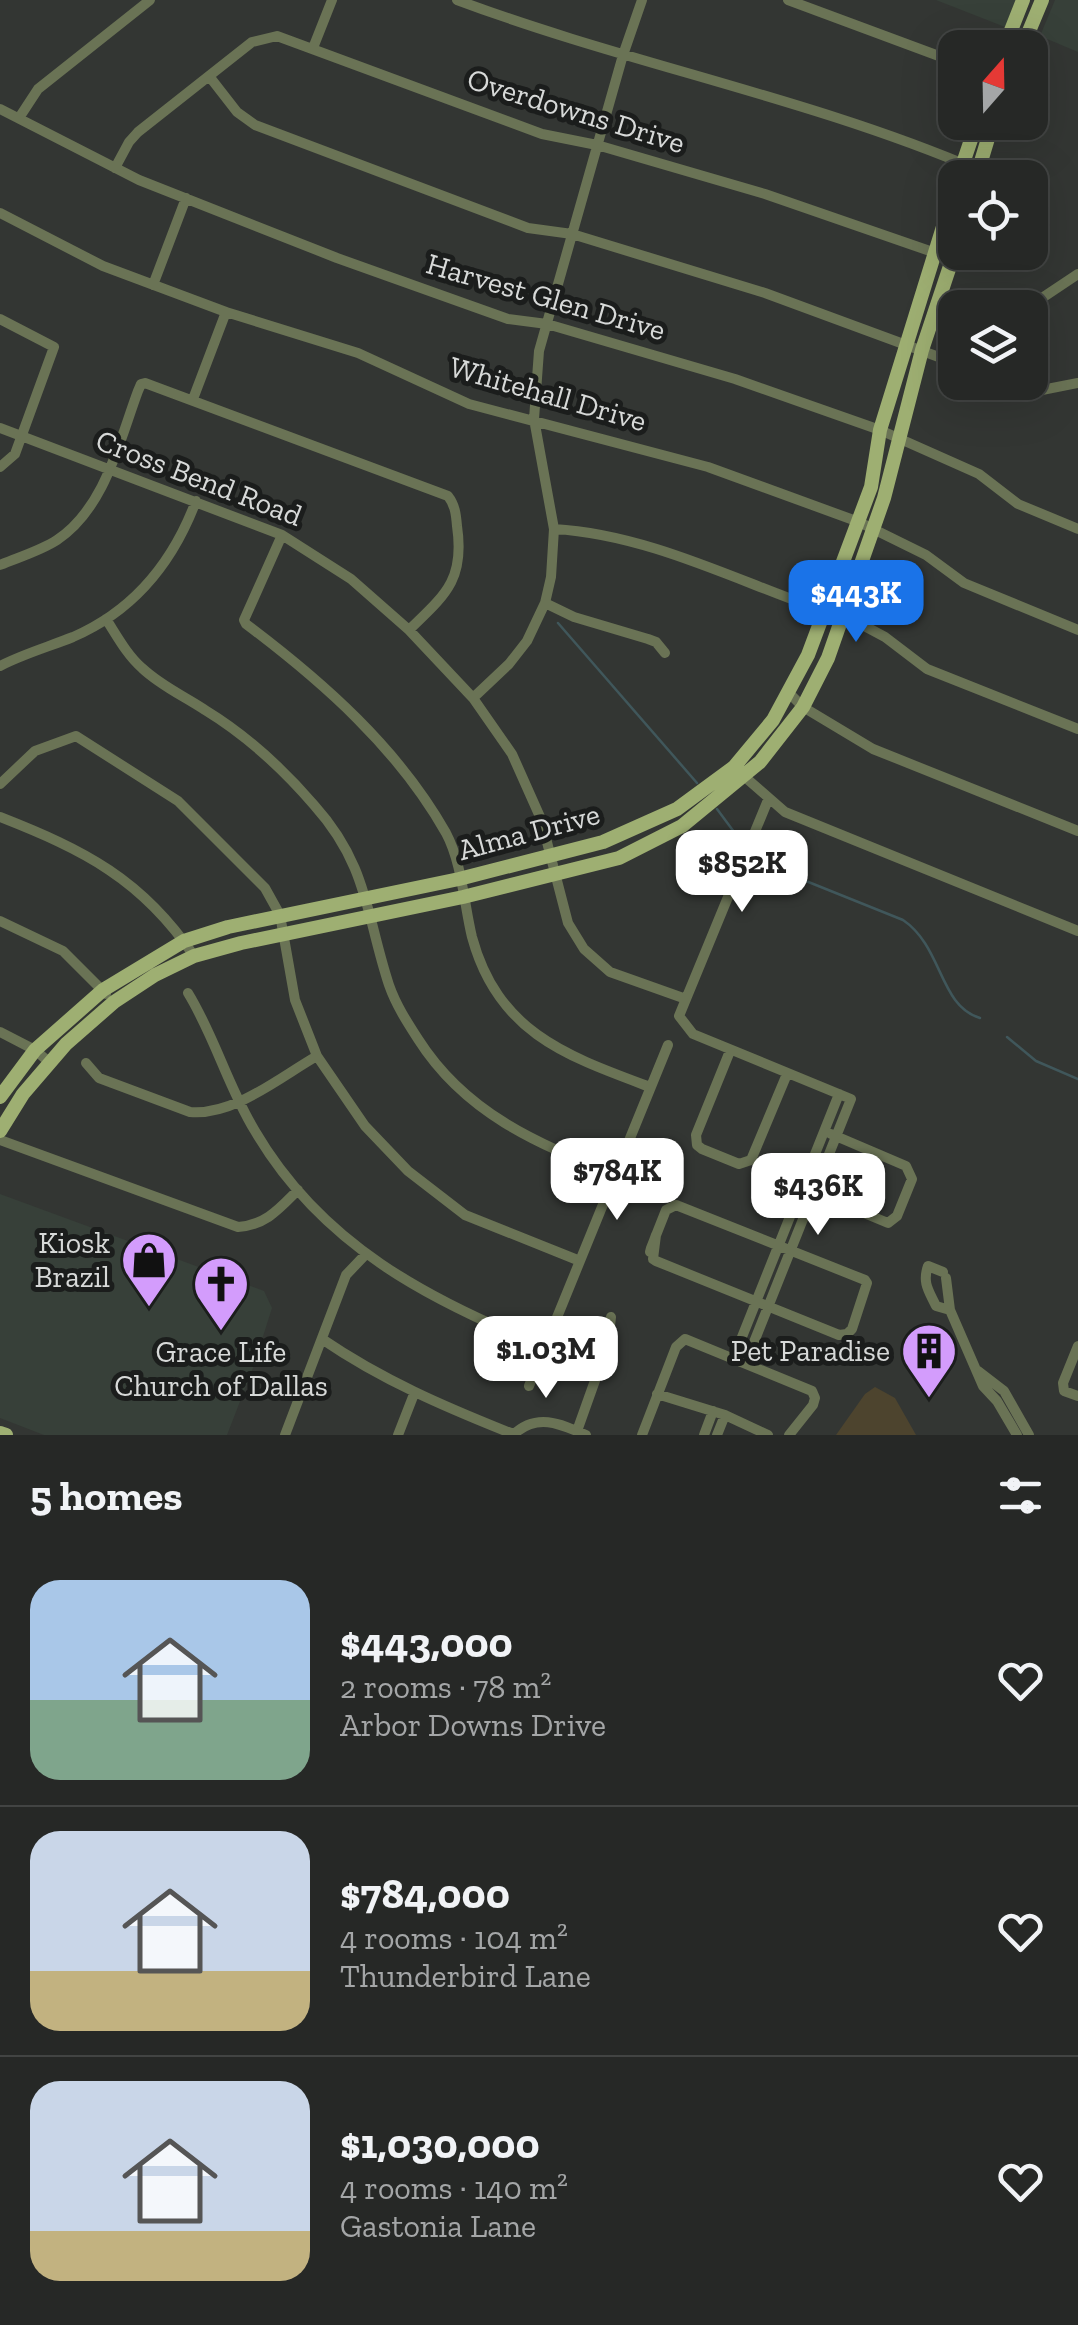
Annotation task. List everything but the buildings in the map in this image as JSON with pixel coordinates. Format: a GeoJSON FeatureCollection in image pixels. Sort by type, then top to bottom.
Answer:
{"type":"FeatureCollection","features":[{"type":"Feature","properties":{"kind":"main road"},"geometry":{"type":"LineString","coordinates":[[1012,30],[1024,0]]}},
{"type":"Feature","properties":{"kind":"main road"},"geometry":{"type":"LineString","coordinates":[[1030,30],[1042,0]]}},
{"type":"Feature","properties":{"kind":"main road","name":"Alma Drive"},"geometry":{"type":"LineString","coordinates":[[0,1097],[35,1050],[103,990],[184,940],[280,914],[459,879],[603,842],[652,822],[760,762],[803,707],[828,658],[842,618],[866,525],[880,430],[938,240]]}},
{"type":"Feature","properties":{"kind":"main road","name":"Alma Drive"},"geometry":{"type":"LineString","coordinates":[[0,1131],[49,1062],[114,1002],[194,956],[619,858],[655,842],[694,817],[739,772],[773,720],[866,525],[884,498],[922,350],[949,270]]}},
{"type":"Feature","properties":{"kind":"street"},"geometry":{"type":"LineString","coordinates":[[19,118],[38,89],[150,0]]}},
{"type":"Feature","properties":{"kind":"street"},"geometry":{"type":"LineString","coordinates":[[313,48],[332,0]]}},
{"type":"Feature","properties":{"kind":"street"},"geometry":{"type":"LineString","coordinates":[[457,0],[540,31],[848,122],[940,160]]}},
{"type":"Feature","properties":{"kind":"street"},"geometry":{"type":"LineString","coordinates":[[472,698],[522,648],[544,602],[552,572],[554,529],[534,419],[538,362],[623,55],[642,0]]}},
{"type":"Feature","properties":{"kind":"street"},"geometry":{"type":"LineString","coordinates":[[788,0],[938,56]]}},
{"type":"Feature","properties":{"kind":"street","name":"Overdowns Drive"},"geometry":{"type":"LineString","coordinates":[[114,168],[138,132],[252,42],[277,36],[542,134],[598,145],[766,194],[938,253]]}},
{"type":"Feature","properties":{"kind":"street"},"geometry":{"type":"LineString","coordinates":[[209,76],[238,112],[255,125],[528,228],[572,234],[765,292],[938,356]]}},
{"type":"Feature","properties":{"kind":"street","name":"Harvest Glen Drive"},"geometry":{"type":"LineString","coordinates":[[0,108],[114,168],[336,258],[508,319],[547,324],[734,379],[880,430],[979,474],[1018,504],[1078,529]]}},
{"type":"Feature","properties":{"kind":"street"},"geometry":{"type":"LineString","coordinates":[[153,285],[186,198]]}},
{"type":"Feature","properties":{"kind":"street","name":"Whitehall Drive"},"geometry":{"type":"LineString","coordinates":[[0,214],[84,257],[153,285],[358,353],[470,404],[708,466],[866,525],[926,555],[964,583],[1078,630]]}},
{"type":"Feature","properties":{"kind":"street"},"geometry":{"type":"LineString","coordinates":[[1048,294],[1078,274]]}},
{"type":"Feature","properties":{"kind":"street"},"geometry":{"type":"LineString","coordinates":[[193,399],[226,312]]}},
{"type":"Feature","properties":{"kind":"street"},"geometry":{"type":"LineString","coordinates":[[0,318],[54,347],[16,454],[0,466]]}},
{"type":"Feature","properties":{"kind":"street"},"geometry":{"type":"LineString","coordinates":[[1048,389],[1078,383]]}},
{"type":"Feature","properties":{"kind":"street"},"geometry":{"type":"LineString","coordinates":[[0,565],[44,547],[73,527],[99,492],[141,384],[193,399],[448,496],[455,506],[457,520],[458,570],[443,597],[409,630]]}},
{"type":"Feature","properties":{"kind":"street","name":"Cross Bend Road"},"geometry":{"type":"LineString","coordinates":[[0,428],[282,534],[351,578],[409,630],[472,698],[512,754],[541,819],[575,938],[595,961],[620,976],[686,999]]}},
{"type":"Feature","properties":{"kind":"street"},"geometry":{"type":"LineString","coordinates":[[0,666],[106,619],[127,604],[176,546],[196,501]]}},
{"type":"Feature","properties":{"kind":"street"},"geometry":{"type":"LineString","coordinates":[[554,529],[590,531],[645,547],[825,610],[885,636],[927,669],[1078,730]]}},
{"type":"Feature","properties":{"kind":"street"},"geometry":{"type":"LineString","coordinates":[[282,534],[244,620],[246,624],[310,672],[407,775],[449,840],[481,963],[503,1002],[550,1046],[650,1087]]}},
{"type":"Feature","properties":{"kind":"street"},"geometry":{"type":"LineString","coordinates":[[544,602],[574,617],[648,638],[665,653]]}},
{"type":"Feature","properties":{"kind":"street"},"geometry":{"type":"LineString","coordinates":[[106,619],[142,668],[234,729],[316,806],[354,860],[399,1008],[430,1058],[449,1080],[470,1101],[515,1132],[614,1174]]}},
{"type":"Feature","properties":{"kind":"street"},"geometry":{"type":"LineString","coordinates":[[789,693],[803,707],[874,750],[1078,831]]}},
{"type":"Feature","properties":{"kind":"street"},"geometry":{"type":"LineString","coordinates":[[0,784],[35,751],[76,736],[178,802],[265,888],[280,914],[295,1000],[317,1056],[364,1126],[408,1172],[465,1215],[580,1261]]}},
{"type":"Feature","properties":{"kind":"street"},"geometry":{"type":"LineString","coordinates":[[739,772],[784,812],[1078,931]]}},
{"type":"Feature","properties":{"kind":"street"},"geometry":{"type":"LineString","coordinates":[[740,1360],[819,1165],[837,1136],[838,1116],[845,1097],[694,1034],[680,1016],[768,800]]}},
{"type":"Feature","properties":{"kind":"street"},"geometry":{"type":"LineString","coordinates":[[0,817],[65,842],[115,872],[184,940],[194,956]]}},
{"type":"Feature","properties":{"kind":"street"},"geometry":{"type":"LineString","coordinates":[[0,921],[63,951],[114,1002]]}},
{"type":"Feature","properties":{"kind":"street"},"geometry":{"type":"LineString","coordinates":[[188,993],[238,1101],[268,1153],[298,1190],[366,1254],[428,1296],[545,1347]]}},
{"type":"Feature","properties":{"kind":"street"},"geometry":{"type":"LineString","coordinates":[[0,1032],[49,1062]]}},
{"type":"Feature","properties":{"kind":"street"},"geometry":{"type":"LineString","coordinates":[[529,1386],[668,1045]]}},
{"type":"Feature","properties":{"kind":"street"},"geometry":{"type":"LineString","coordinates":[[730,1051],[695,1140],[702,1149],[739,1164],[751,1160],[787,1074]]}},
{"type":"Feature","properties":{"kind":"street"},"geometry":{"type":"LineString","coordinates":[[86,1063],[99,1078],[190,1112],[217,1112],[317,1056]]}},
{"type":"Feature","properties":{"kind":"street"},"geometry":{"type":"LineString","coordinates":[[819,1165],[825,1132],[838,1116]]}},
{"type":"Feature","properties":{"kind":"street"},"geometry":{"type":"LineString","coordinates":[[809,1190],[892,1222],[912,1174],[906,1166],[825,1132]]}},
{"type":"Feature","properties":{"kind":"street"},"geometry":{"type":"LineString","coordinates":[[0,1140],[238,1227],[272,1217],[298,1190]]}},
{"type":"Feature","properties":{"kind":"street"},"geometry":{"type":"LineString","coordinates":[[672,1205],[786,1247],[865,1280],[867,1284],[847,1334],[839,1335],[653,1259],[656,1234],[672,1205]]}},
{"type":"Feature","properties":{"kind":"street"},"geometry":{"type":"LineString","coordinates":[[285,1435],[346,1275],[366,1254]]}},
{"type":"Feature","properties":{"kind":"street"},"geometry":{"type":"LineString","coordinates":[[950,1310],[936,1306],[926,1290],[924,1276],[928,1266],[945,1275],[950,1310],[977,1370],[1004,1392],[1015,1418],[1030,1435]]}},
{"type":"Feature","properties":{"kind":"street"},"geometry":{"type":"LineString","coordinates":[[322,1338],[372,1372],[414,1394],[513,1435],[530,1422],[543,1421],[581,1433],[608,1344],[611,1317]]}},
{"type":"Feature","properties":{"kind":"street"},"geometry":{"type":"LineString","coordinates":[[642,1435],[680,1340],[689,1340],[812,1391],[816,1398],[813,1406],[788,1435]]}},
{"type":"Feature","properties":{"kind":"street"},"geometry":{"type":"LineString","coordinates":[[1078,1346],[1063,1383],[1064,1391],[1078,1396]]}},
{"type":"Feature","properties":{"kind":"street"},"geometry":{"type":"LineString","coordinates":[[398,1435],[414,1394]]}},
{"type":"Feature","properties":{"kind":"street"},"geometry":{"type":"LineString","coordinates":[[657,1394],[725,1414],[768,1435]]}},
{"type":"Feature","properties":{"kind":"street"},"geometry":{"type":"LineString","coordinates":[[704,1435],[713,1411]]}},
{"type":"Feature","properties":{"kind":"street"},"geometry":{"type":"LineString","coordinates":[[717,1435],[725,1414]]}},
{"type":"Feature","properties":{"kind":"street"},"geometry":{"type":"LineString","coordinates":[[1015,1418],[1016,1435]]}},
{"type":"Feature","properties":{"kind":"shaded area"},"geometry":{"type":"Polygon","coordinates":[[[936,0],[1016,0],[1005,27],[936,0]]]}},
{"type":"Feature","properties":{"kind":"shaded area"},"geometry":{"type":"Polygon","coordinates":[[[1055,0],[1078,0],[1078,52],[1048,39],[1048,30],[1042,30],[1055,0]]]}},
{"type":"Feature","properties":{"kind":"shaded area"},"geometry":{"type":"Polygon","coordinates":[[[0,1194],[264,1291],[272,1308],[227,1435],[44,1435],[0,1418],[0,1194]]]}},
{"type":"Feature","properties":{"kind":"shaded area"},"geometry":{"type":"Polygon","coordinates":[[[875,1387],[895,1398],[916,1435],[836,1435],[865,1394],[875,1387]]]}},
{"type":"Feature","properties":{"kind":"waterway"},"geometry":{"type":"LineString","coordinates":[[558,623],[697,783]]}},
{"type":"Feature","properties":{"kind":"waterway"},"geometry":{"type":"LineString","coordinates":[[717,809],[740,840]]}},
{"type":"Feature","properties":{"kind":"waterway"},"geometry":{"type":"LineString","coordinates":[[757,846],[796,877],[903,920],[926,945],[956,1001],[980,1018]]}},
{"type":"Feature","properties":{"kind":"waterway"},"geometry":{"type":"LineString","coordinates":[[1007,1037],[1036,1061],[1078,1079]]}},
{"type":"Feature","properties":{"kind":"place","name":"Kiosk Brazil"},"geometry":{"type":"Point","coordinates":[149,1309]}},
{"type":"Feature","properties":{"kind":"place","name":"Grace Life Church of Dallas"},"geometry":{"type":"Point","coordinates":[221,1333]}},
{"type":"Feature","properties":{"kind":"place","name":"Pet Paradise"},"geometry":{"type":"Point","coordinates":[929,1400]}}]}
